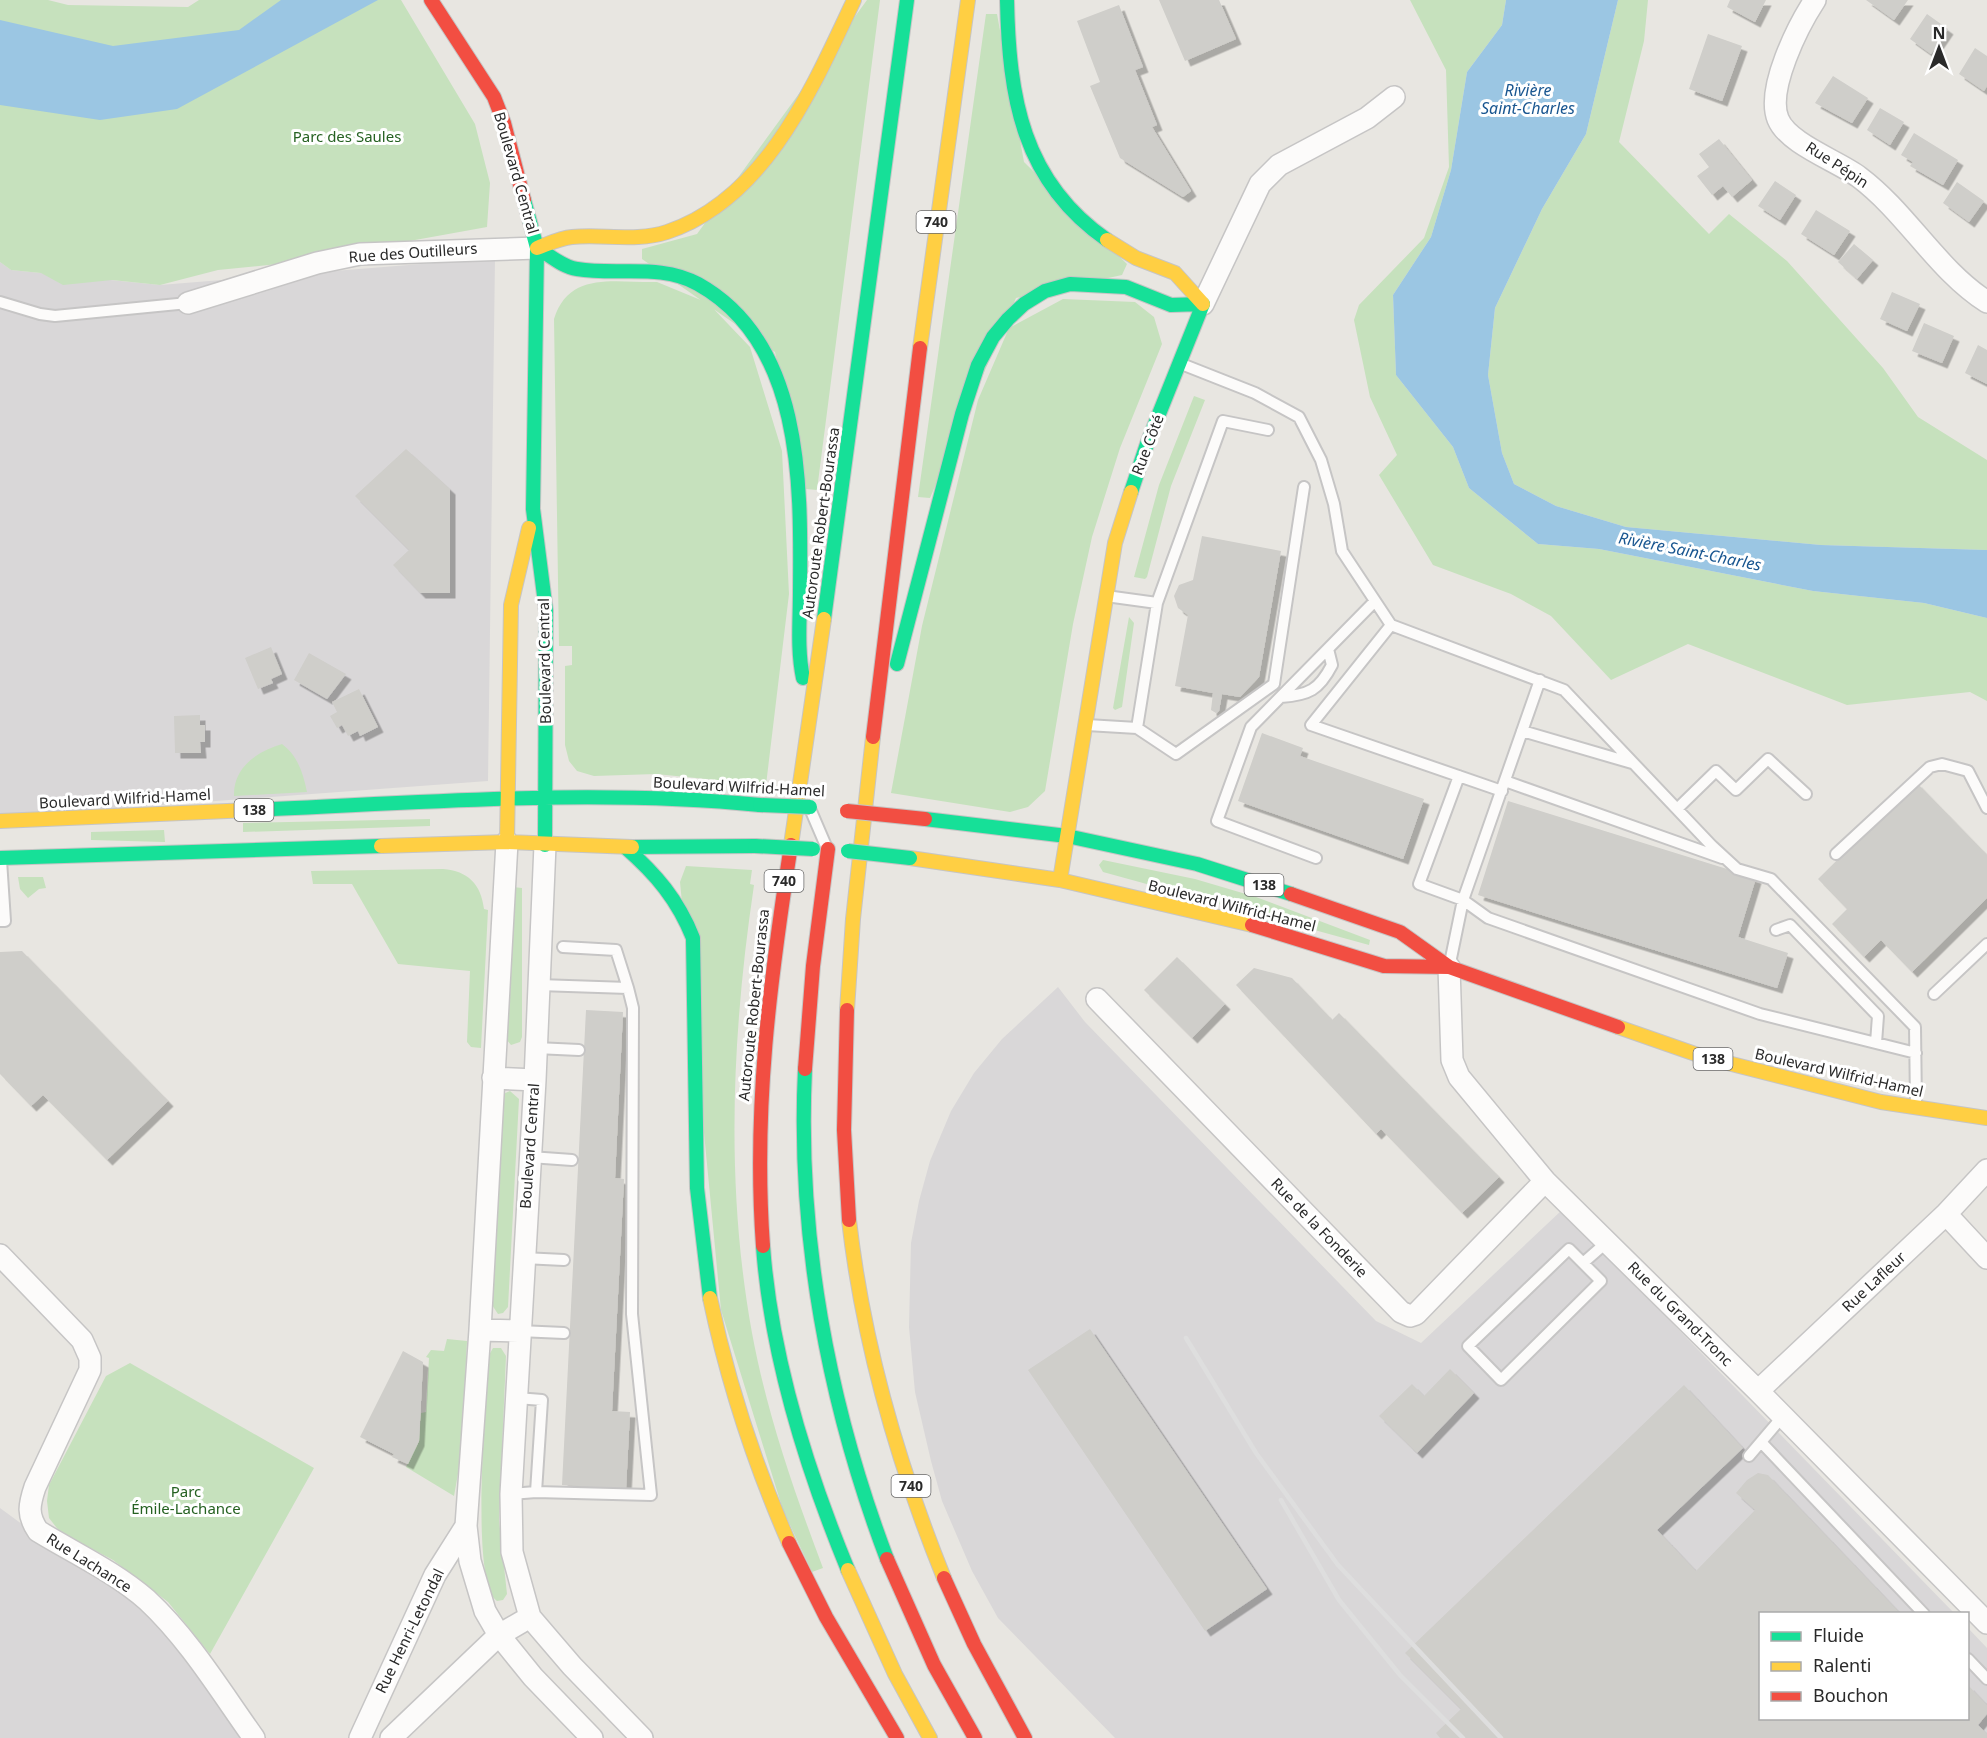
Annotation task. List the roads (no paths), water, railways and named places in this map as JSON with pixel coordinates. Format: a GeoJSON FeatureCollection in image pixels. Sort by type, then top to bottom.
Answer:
{"type":"FeatureCollection","features":[{"type":"Feature","properties":{"kind":"main road","name":"Boulevard Central"},"geometry":{"type":"LineString","coordinates":[[431,0],[494,97],[504,123],[537,248],[533,509],[546,611],[548,798],[545,845]]}},
{"type":"Feature","properties":{"kind":"main road"},"geometry":{"type":"LineString","coordinates":[[537,248],[570,237],[632,236],[666,232],[696,220],[720,205],[766,157],[797,110],[854,0]]}},
{"type":"Feature","properties":{"kind":"main road","name":"Autoroute Robert-Bourassa"},"geometry":{"type":"LineString","coordinates":[[907,0],[890,146],[811,711],[779,912],[766,1028],[758,1178],[768,1285],[783,1370],[826,1513],[845,1566],[883,1648],[930,1738]]}},
{"type":"Feature","properties":{"kind":"main road","name":"740"},"geometry":{"type":"LineString","coordinates":[[968,0],[905,457],[871,753],[850,966],[844,1070],[848,1217],[855,1275],[879,1382],[928,1534],[957,1610],[994,1685],[1025,1738]]}},
{"type":"Feature","properties":{"kind":"main road"},"geometry":{"type":"LineString","coordinates":[[1007,0],[1012,75],[1028,144],[1040,172],[1057,198],[1078,220],[1137,258],[1178,275],[1203,304]]}},
{"type":"Feature","properties":{"kind":"main road"},"geometry":{"type":"LineString","coordinates":[[537,248],[575,269],[650,270],[671,273],[699,284],[736,313],[766,355],[782,393],[794,440],[799,538],[797,657],[811,711]]}},
{"type":"Feature","properties":{"kind":"main road"},"geometry":{"type":"LineString","coordinates":[[871,753],[915,603],[962,414],[978,365],[993,338],[1024,304],[1045,291],[1070,284],[1126,287],[1171,304],[1203,304]]}},
{"type":"Feature","properties":{"kind":"main road","name":"Rue Côté"},"geometry":{"type":"LineString","coordinates":[[1060,880],[1115,543],[1131,489],[1203,304]]}},
{"type":"Feature","properties":{"kind":"main road","name":"Boulevard Central"},"geometry":{"type":"LineString","coordinates":[[507,842],[511,605],[533,509]]}},
{"type":"Feature","properties":{"kind":"main road","name":"Boulevard Wilfrid-Hamel"},"geometry":{"type":"LineString","coordinates":[[0,821],[201,817],[508,799],[699,799],[810,807],[1067,836],[1197,864],[1341,910],[1400,932],[1449,967],[1704,1057],[1822,1089],[1916,1108],[1987,1118]]}},
{"type":"Feature","properties":{"kind":"main road","name":"Boulevard Wilfrid-Hamel"},"geometry":{"type":"LineString","coordinates":[[0,858],[202,846],[507,842],[625,847],[755,846],[828,849],[910,858],[1060,880],[1259,927],[1384,966],[1449,967]]}},
{"type":"Feature","properties":{"kind":"main road"},"geometry":{"type":"LineString","coordinates":[[625,847],[658,875],[681,906],[693,938],[699,1222],[707,1289],[723,1366],[747,1443],[803,1575],[868,1692],[897,1738]]}},
{"type":"Feature","properties":{"kind":"main road"},"geometry":{"type":"LineString","coordinates":[[828,849],[808,1016],[804,1085],[804,1166],[809,1249],[819,1318],[847,1441],[884,1550],[932,1661],[975,1738]]}},
{"type":"Feature","properties":{"kind":"street","name":"Rue Pépin"},"geometry":{"type":"LineString","coordinates":[[1815,0],[1807,13],[1777,83],[1774,103],[1778,120],[1791,136],[1859,177],[1891,206],[1967,289],[1987,302]]}},
{"type":"Feature","properties":{"kind":"street","name":"Rue Côté"},"geometry":{"type":"LineString","coordinates":[[1203,304],[1260,184],[1279,165],[1367,118],[1394,97]]}},
{"type":"Feature","properties":{"kind":"street","name":"Rue des Outilleurs"},"geometry":{"type":"LineString","coordinates":[[188,303],[317,263],[360,254],[537,248]]}},
{"type":"Feature","properties":{"kind":"street","name":"Boulevard Central"},"geometry":{"type":"LineString","coordinates":[[507,842],[480,1330],[466,1526],[470,1561],[485,1611],[499,1635],[533,1677],[592,1738]]}},
{"type":"Feature","properties":{"kind":"street","name":"Boulevard Central"},"geometry":{"type":"LineString","coordinates":[[545,845],[535,1080],[511,1494],[512,1552],[530,1617],[572,1666],[642,1738]]}},
{"type":"Feature","properties":{"kind":"street","name":"Rue du Grand-Tronc"},"geometry":{"type":"LineString","coordinates":[[1449,967],[1452,1060],[1459,1077],[1545,1181],[1758,1391],[1987,1623]]}},
{"type":"Feature","properties":{"kind":"street","name":"Rue de la Fonderie"},"geometry":{"type":"LineString","coordinates":[[1097,999],[1401,1312],[1410,1316],[1416,1314],[1545,1181]]}},
{"type":"Feature","properties":{"kind":"street"},"geometry":{"type":"LineString","coordinates":[[493,1078],[535,1080]]}},
{"type":"Feature","properties":{"kind":"street","name":"Rue Lafleur"},"geometry":{"type":"LineString","coordinates":[[1758,1391],[1946,1214],[1987,1170]]}},
{"type":"Feature","properties":{"kind":"street"},"geometry":{"type":"LineString","coordinates":[[1946,1214],[1987,1258]]}},
{"type":"Feature","properties":{"kind":"street","name":"Rue Lachance"},"geometry":{"type":"LineString","coordinates":[[0,1254],[82,1340],[90,1358],[90,1370],[35,1487],[29,1506],[29,1519],[38,1531],[116,1577],[147,1600],[190,1648],[254,1738]]}},
{"type":"Feature","properties":{"kind":"street"},"geometry":{"type":"LineString","coordinates":[[480,1330],[519,1331]]}},
{"type":"Feature","properties":{"kind":"street","name":"Rue Henri-Letondal"},"geometry":{"type":"LineString","coordinates":[[360,1738],[435,1575],[466,1526]]}},
{"type":"Feature","properties":{"kind":"street"},"geometry":{"type":"LineString","coordinates":[[392,1738],[499,1635],[530,1617]]}},
{"type":"Feature","properties":{"kind":"lane"},"geometry":{"type":"LineString","coordinates":[[0,302],[55,316],[188,303]]}},
{"type":"Feature","properties":{"kind":"lane"},"geometry":{"type":"LineString","coordinates":[[1179,363],[1255,393],[1299,417],[1321,460],[1334,504],[1342,551],[1391,625],[1564,690],[1737,869],[1771,879],[1915,1027],[1916,1108]]}},
{"type":"Feature","properties":{"kind":"lane"},"geometry":{"type":"LineString","coordinates":[[1137,729],[1157,603],[1223,421],[1269,430]]}},
{"type":"Feature","properties":{"kind":"lane"},"geometry":{"type":"LineString","coordinates":[[1084,725],[1137,729],[1176,754],[1274,684],[1304,487]]}},
{"type":"Feature","properties":{"kind":"lane"},"geometry":{"type":"LineString","coordinates":[[1105,596],[1157,603]]}},
{"type":"Feature","properties":{"kind":"lane"},"geometry":{"type":"LineString","coordinates":[[1316,858],[1217,821],[1251,727],[1375,602]]}},
{"type":"Feature","properties":{"kind":"lane"},"geometry":{"type":"LineString","coordinates":[[1391,625],[1311,725],[1459,776],[1503,786],[1728,860]]}},
{"type":"Feature","properties":{"kind":"lane"},"geometry":{"type":"LineString","coordinates":[[1281,697],[1302,696],[1323,682],[1332,665],[1328,649]]}},
{"type":"Feature","properties":{"kind":"lane"},"geometry":{"type":"LineString","coordinates":[[1449,967],[1463,900],[1540,680]]}},
{"type":"Feature","properties":{"kind":"lane"},"geometry":{"type":"LineString","coordinates":[[1522,731],[1634,763]]}},
{"type":"Feature","properties":{"kind":"lane"},"geometry":{"type":"LineString","coordinates":[[1677,809],[1716,771],[1736,790],[1768,759],[1806,794]]}},
{"type":"Feature","properties":{"kind":"lane"},"geometry":{"type":"LineString","coordinates":[[1836,854],[1930,767],[1942,764],[1968,771],[1987,808]]}},
{"type":"Feature","properties":{"kind":"lane"},"geometry":{"type":"LineString","coordinates":[[1459,776],[1419,884],[1463,900],[1488,918],[1760,1014],[1916,1053]]}},
{"type":"Feature","properties":{"kind":"lane"},"geometry":{"type":"LineString","coordinates":[[810,807],[828,849]]}},
{"type":"Feature","properties":{"kind":"lane"},"geometry":{"type":"LineString","coordinates":[[0,858],[5,921],[0,921]]}},
{"type":"Feature","properties":{"kind":"lane"},"geometry":{"type":"LineString","coordinates":[[1776,930],[1790,925],[1878,1016],[1876,1043]]}},
{"type":"Feature","properties":{"kind":"lane"},"geometry":{"type":"LineString","coordinates":[[1934,994],[1987,944]]}},
{"type":"Feature","properties":{"kind":"lane"},"geometry":{"type":"LineString","coordinates":[[511,1494],[536,1492],[651,1495],[632,1314],[633,1008],[616,950],[563,947]]}},
{"type":"Feature","properties":{"kind":"lane"},"geometry":{"type":"LineString","coordinates":[[539,985],[628,988]]}},
{"type":"Feature","properties":{"kind":"lane"},"geometry":{"type":"LineString","coordinates":[[536,1048],[579,1050]]}},
{"type":"Feature","properties":{"kind":"lane"},"geometry":{"type":"LineString","coordinates":[[530,1157],[572,1160]]}},
{"type":"Feature","properties":{"kind":"lane"},"geometry":{"type":"LineString","coordinates":[[1583,1263],[1607,1242]]}},
{"type":"Feature","properties":{"kind":"lane"},"geometry":{"type":"LineString","coordinates":[[1569,1249],[1583,1263],[1601,1281],[1501,1380],[1468,1346],[1569,1249]]}},
{"type":"Feature","properties":{"kind":"lane"},"geometry":{"type":"LineString","coordinates":[[523,1258],[564,1260]]}},
{"type":"Feature","properties":{"kind":"lane"},"geometry":{"type":"LineString","coordinates":[[519,1331],[564,1333]]}},
{"type":"Feature","properties":{"kind":"lane"},"geometry":{"type":"LineString","coordinates":[[517,1398],[542,1400],[536,1492]]}},
{"type":"Feature","properties":{"kind":"lane"},"geometry":{"type":"LineString","coordinates":[[1749,1456],[1783,1416]]}},
{"type":"Feature","properties":{"kind":"lane"},"geometry":{"type":"LineString","coordinates":[[1761,1442],[1922,1612]]}},
{"type":"Feature","properties":{"kind":"lane"},"geometry":{"type":"LineString","coordinates":[[1969,1660],[1987,1679]]}},
{"type":"Feature","properties":{"kind":"water"},"geometry":{"type":"Polygon","coordinates":[[[281,0],[378,0],[177,109],[100,120],[0,105],[0,20],[113,46],[239,30],[281,0]]]}},
{"type":"Feature","properties":{"kind":"water","name":"Rivière Saint-Charles"},"geometry":{"type":"Polygon","coordinates":[[[1506,0],[1618,0],[1586,134],[1542,209],[1495,308],[1488,375],[1502,453],[1514,484],[1556,506],[1626,527],[1821,545],[1987,550],[1987,618],[1924,603],[1813,591],[1599,549],[1538,544],[1469,488],[1453,447],[1396,375],[1393,295],[1431,237],[1451,170],[1467,72],[1502,25],[1506,0]]]}},
{"type":"Feature","properties":{"kind":"railway"},"geometry":{"type":"LineString","coordinates":[[1186,1338],[1256,1453],[1338,1565],[1501,1738]]}},
{"type":"Feature","properties":{"kind":"railway"},"geometry":{"type":"LineString","coordinates":[[1281,1500],[1339,1600],[1400,1675],[1463,1738]]}},
{"type":"Feature","properties":{"kind":"park label","name":"Parc des Saules"},"geometry":{"type":"Point","coordinates":[347,137]}},
{"type":"Feature","properties":{"kind":"park label","name":"Parc Émile-Lachance"},"geometry":{"type":"Point","coordinates":[186,1500]}}]}
